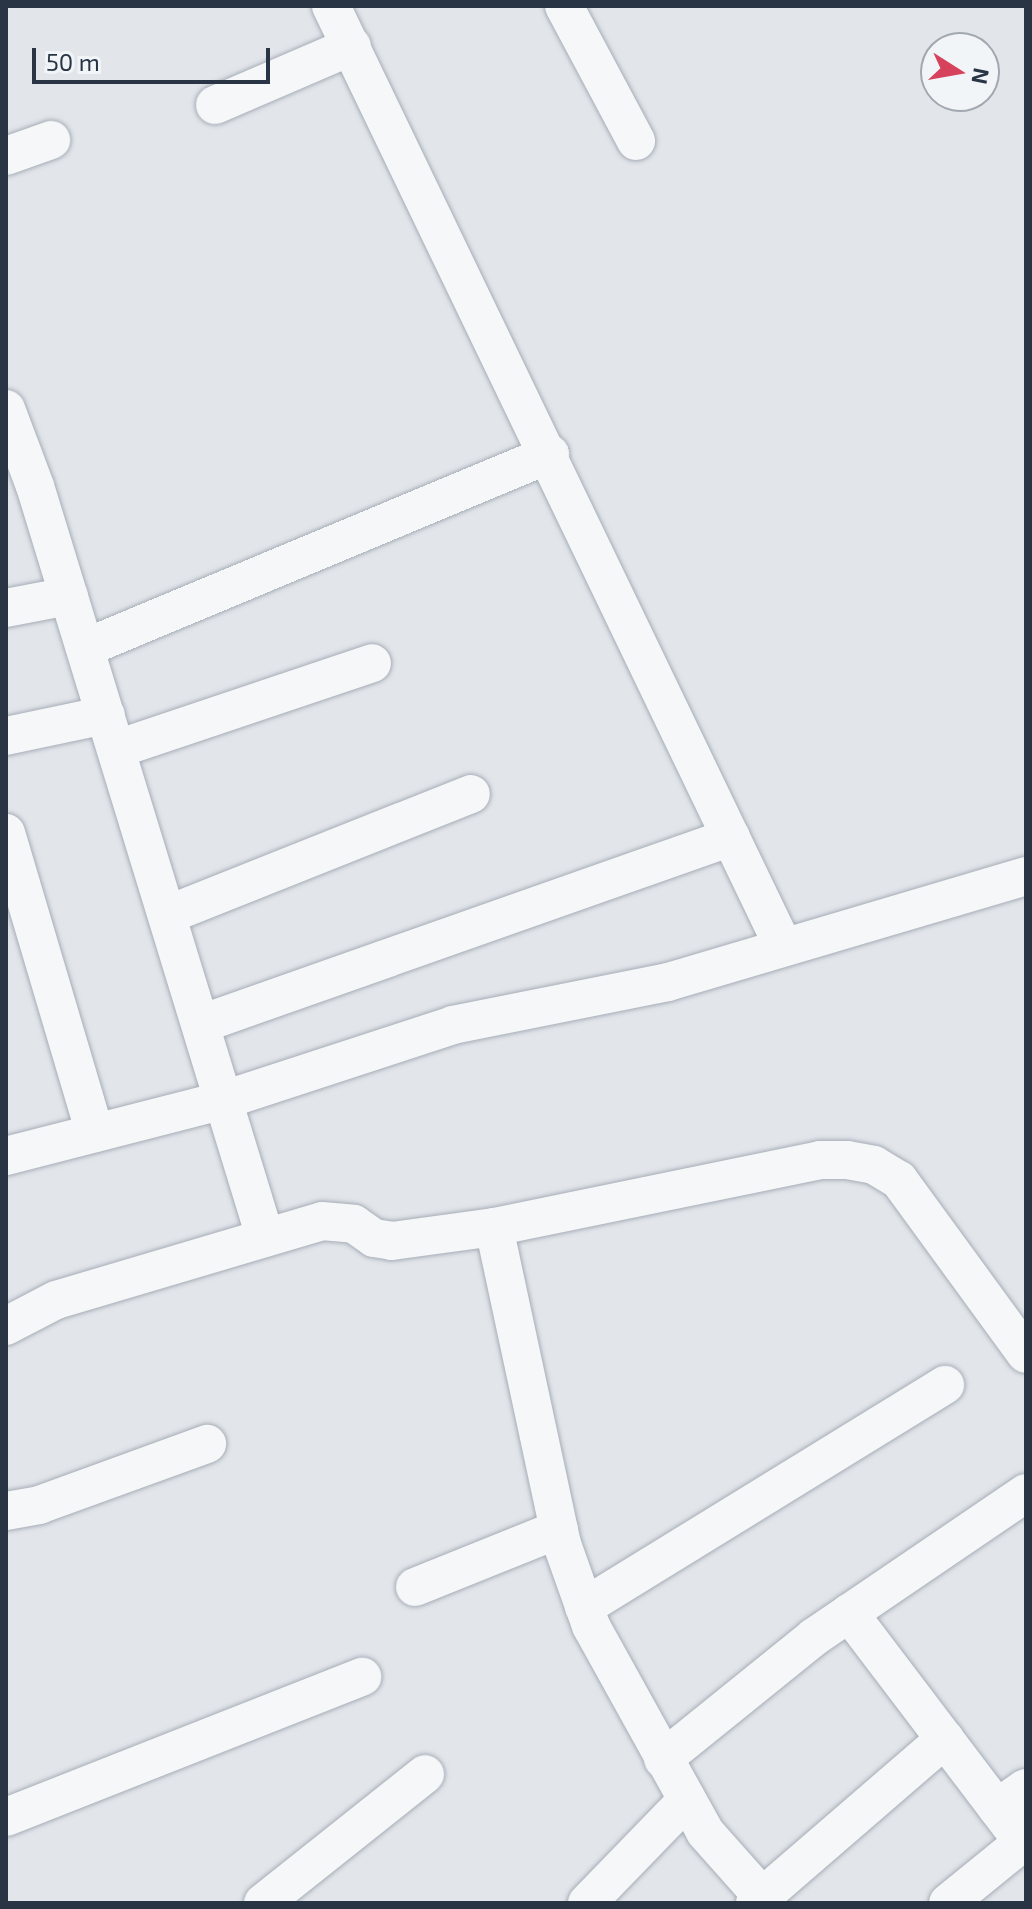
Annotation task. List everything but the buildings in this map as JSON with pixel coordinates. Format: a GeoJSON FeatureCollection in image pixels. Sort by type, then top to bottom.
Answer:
{"type":"FeatureCollection","features":[{"type":"Feature","properties":{"kind":"street"},"geometry":{"type":"LineString","coordinates":[[331,6],[550,454],[783,946]]}},
{"type":"Feature","properties":{"kind":"street"},"geometry":{"type":"LineString","coordinates":[[564,6],[636,141]]}},
{"type":"Feature","properties":{"kind":"street"},"geometry":{"type":"LineString","coordinates":[[215,105],[352,46]]}},
{"type":"Feature","properties":{"kind":"street"},"geometry":{"type":"LineString","coordinates":[[6,156],[51,140]]}},
{"type":"Feature","properties":{"kind":"street"},"geometry":{"type":"LineString","coordinates":[[6,409],[20,482],[69,596],[265,1237]]}},
{"type":"Feature","properties":{"kind":"street"},"geometry":{"type":"LineString","coordinates":[[85,648],[550,454]]}},
{"type":"Feature","properties":{"kind":"street"},"geometry":{"type":"LineString","coordinates":[[6,608],[69,596]]}},
{"type":"Feature","properties":{"kind":"street"},"geometry":{"type":"LineString","coordinates":[[6,736],[111,732],[372,663]]}},
{"type":"Feature","properties":{"kind":"street"},"geometry":{"type":"LineString","coordinates":[[167,915],[471,794]]}},
{"type":"Feature","properties":{"kind":"street"},"geometry":{"type":"LineString","coordinates":[[6,833],[95,1133]]}},
{"type":"Feature","properties":{"kind":"street"},"geometry":{"type":"LineString","coordinates":[[201,1024],[731,837]]}},
{"type":"Feature","properties":{"kind":"street"},"geometry":{"type":"LineString","coordinates":[[6,1156],[95,1133],[231,1120],[453,1025],[647,987],[1026,876]]}},
{"type":"Feature","properties":{"kind":"street"},"geometry":{"type":"LineString","coordinates":[[6,1326],[56,1300],[322,1221],[354,1224],[374,1238],[392,1241],[494,1227],[820,1160],[874,1165],[899,1180],[1026,1354]]}},
{"type":"Feature","properties":{"kind":"street"},"geometry":{"type":"LineString","coordinates":[[494,1227],[559,1529],[584,1607],[686,1801],[705,1832],[762,1901],[945,1739]]}},
{"type":"Feature","properties":{"kind":"street"},"geometry":{"type":"LineString","coordinates":[[584,1607],[945,1385]]}},
{"type":"Feature","properties":{"kind":"street"},"geometry":{"type":"LineString","coordinates":[[6,1511],[39,1505],[207,1444]]}},
{"type":"Feature","properties":{"kind":"street"},"geometry":{"type":"LineString","coordinates":[[663,1759],[849,1613],[1026,1493]]}},
{"type":"Feature","properties":{"kind":"street"},"geometry":{"type":"LineString","coordinates":[[415,1587],[559,1529]]}},
{"type":"Feature","properties":{"kind":"street"},"geometry":{"type":"LineString","coordinates":[[849,1613],[945,1739],[1012,1798],[1024,1844],[948,1903]]}},
{"type":"Feature","properties":{"kind":"street"},"geometry":{"type":"LineString","coordinates":[[6,1817],[362,1677]]}},
{"type":"Feature","properties":{"kind":"street"},"geometry":{"type":"LineString","coordinates":[[263,1903],[425,1774]]}},
{"type":"Feature","properties":{"kind":"street"},"geometry":{"type":"LineString","coordinates":[[587,1903],[686,1801]]}}]}
